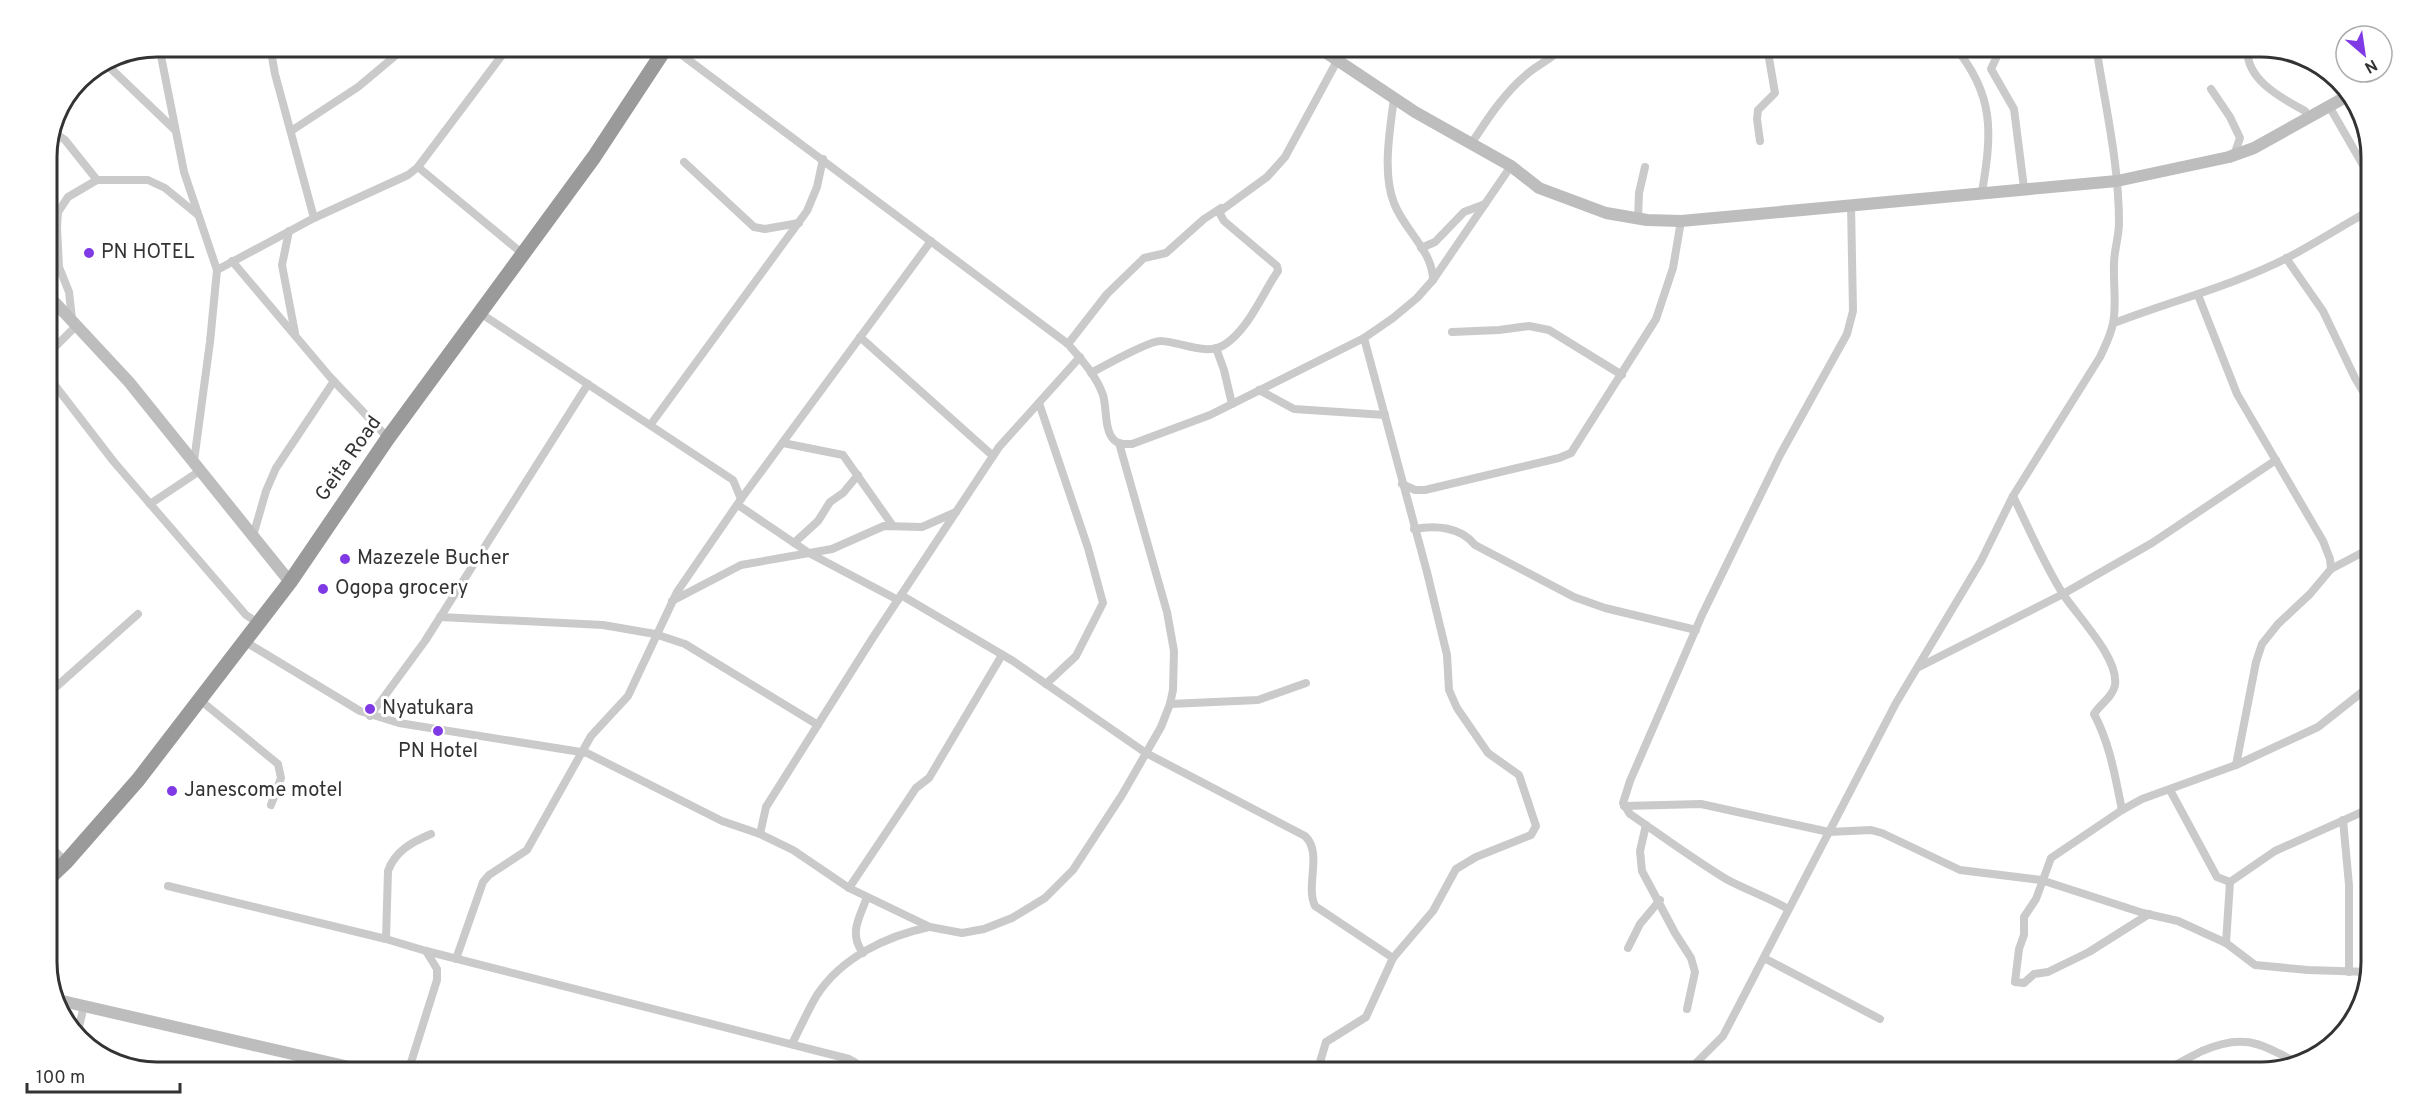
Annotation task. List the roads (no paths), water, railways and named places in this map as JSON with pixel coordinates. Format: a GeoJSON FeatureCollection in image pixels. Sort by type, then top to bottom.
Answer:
{"type":"FeatureCollection","features":[{"type":"Feature","properties":{"kind":"highway","name":"Geita Road"},"geometry":{"type":"LineString","coordinates":[[57,871],[138,780],[290,582],[388,438],[594,157],[661,57]]}},
{"type":"Feature","properties":{"kind":"street"},"geometry":{"type":"LineString","coordinates":[[150,504],[198,465],[217,270],[184,172],[161,57]]}},
{"type":"Feature","properties":{"kind":"street"},"geometry":{"type":"LineString","coordinates":[[272,57],[314,218]]}},
{"type":"Feature","properties":{"kind":"street"},"geometry":{"type":"LineString","coordinates":[[291,131],[358,87],[393,57]]}},
{"type":"Feature","properties":{"kind":"street"},"geometry":{"type":"LineString","coordinates":[[217,270],[314,218],[394,183],[418,167],[501,57]]}},
{"type":"Feature","properties":{"kind":"street"},"geometry":{"type":"LineString","coordinates":[[244,641],[370,716],[399,723],[583,753],[722,821],[760,834],[800,853],[849,888],[930,927],[962,933],[984,929],[1012,918],[1045,898],[1073,870],[1098,834],[1161,727],[1170,704],[1175,673],[1171,631],[1119,443],[1111,435],[1102,393],[1091,372],[1068,344],[823,159],[683,57]]}},
{"type":"Feature","properties":{"kind":"street"},"geometry":{"type":"LineString","coordinates":[[1332,57],[1394,98],[1511,166],[1539,188],[1606,213],[1638,219],[1681,221],[2117,181],[2234,155],[2254,148],[2342,99]]}},
{"type":"Feature","properties":{"kind":"street"},"geometry":{"type":"LineString","coordinates":[[1471,144],[1524,76],[1552,57]]}},
{"type":"Feature","properties":{"kind":"street"},"geometry":{"type":"LineString","coordinates":[[1760,141],[1758,110],[1775,93],[1769,57]]}},
{"type":"Feature","properties":{"kind":"street"},"geometry":{"type":"LineString","coordinates":[[1962,57],[1973,72],[1986,103],[1989,149],[1982,192]]}},
{"type":"Feature","properties":{"kind":"street"},"geometry":{"type":"LineString","coordinates":[[1997,57],[1991,69],[2014,109],[2024,188]]}},
{"type":"Feature","properties":{"kind":"street"},"geometry":{"type":"LineString","coordinates":[[1698,1062],[1720,1041],[1896,703],[1982,561],[2013,496],[2100,357],[2114,323],[2114,261],[2119,225],[2117,181],[2114,143],[2106,113],[2098,57]]}},
{"type":"Feature","properties":{"kind":"street"},"geometry":{"type":"LineString","coordinates":[[2247,57],[2254,74],[2304,111]]}},
{"type":"Feature","properties":{"kind":"street"},"geometry":{"type":"LineString","coordinates":[[1068,344],[1107,294],[1144,258],[1166,253],[1204,219],[1276,169],[1338,61]]}},
{"type":"Feature","properties":{"kind":"street"},"geometry":{"type":"LineString","coordinates":[[111,69],[175,129]]}},
{"type":"Feature","properties":{"kind":"street"},"geometry":{"type":"LineString","coordinates":[[2211,89],[2230,117],[2240,138],[2234,155]]}},
{"type":"Feature","properties":{"kind":"street"},"geometry":{"type":"LineString","coordinates":[[1394,98],[1388,157],[1393,201],[1432,266],[1434,280]]}},
{"type":"Feature","properties":{"kind":"street"},"geometry":{"type":"LineString","coordinates":[[2329,106],[2361,162]]}},
{"type":"Feature","properties":{"kind":"street"},"geometry":{"type":"LineString","coordinates":[[59,136],[97,180]]}},
{"type":"Feature","properties":{"kind":"street"},"geometry":{"type":"LineString","coordinates":[[651,424],[799,223],[812,200],[823,159]]}},
{"type":"Feature","properties":{"kind":"street"},"geometry":{"type":"LineString","coordinates":[[684,162],[754,227],[765,229],[799,223]]}},
{"type":"Feature","properties":{"kind":"street"},"geometry":{"type":"LineString","coordinates":[[1119,443],[1132,444],[1178,428],[1232,404],[1364,338],[1418,298],[1434,280],[1511,166]]}},
{"type":"Feature","properties":{"kind":"street"},"geometry":{"type":"LineString","coordinates":[[1638,219],[1639,193],[1645,166]]}},
{"type":"Feature","properties":{"kind":"street"},"geometry":{"type":"LineString","coordinates":[[418,167],[523,254]]}},
{"type":"Feature","properties":{"kind":"street"},"geometry":{"type":"LineString","coordinates":[[57,343],[74,322],[69,292],[59,267],[58,212],[68,198],[97,180],[148,180],[165,188],[198,215]]}},
{"type":"Feature","properties":{"kind":"street"},"geometry":{"type":"LineString","coordinates":[[1421,248],[1435,243],[1464,212],[1485,204]]}},
{"type":"Feature","properties":{"kind":"street"},"geometry":{"type":"LineString","coordinates":[[1788,909],[1769,897],[1714,872],[1630,814],[1624,806],[1624,797],[1696,630],[1780,455],[1847,334],[1854,310],[1851,204]]}},
{"type":"Feature","properties":{"kind":"street"},"geometry":{"type":"LineString","coordinates":[[1091,372],[1158,340],[1207,349],[1216,348],[1227,343],[1253,314],[1278,268],[1276,263],[1224,221],[1218,212],[1221,208]]}},
{"type":"Feature","properties":{"kind":"street"},"geometry":{"type":"LineString","coordinates":[[2114,323],[2164,303],[2198,295],[2286,258],[2361,216]]}},
{"type":"Feature","properties":{"kind":"street"},"geometry":{"type":"LineString","coordinates":[[1402,484],[1415,490],[1425,490],[1567,455],[1574,450],[1656,320],[1673,268],[1681,221]]}},
{"type":"Feature","properties":{"kind":"street"},"geometry":{"type":"LineString","coordinates":[[289,231],[282,265],[295,334]]}},
{"type":"Feature","properties":{"kind":"street"},"geometry":{"type":"LineString","coordinates":[[411,1062],[438,973],[452,958],[483,882],[489,875],[526,852],[591,736],[628,696],[672,601],[739,502],[931,241]]}},
{"type":"Feature","properties":{"kind":"street"},"geometry":{"type":"LineString","coordinates":[[2286,258],[2324,311],[2361,388]]}},
{"type":"Feature","properties":{"kind":"street"},"geometry":{"type":"LineString","coordinates":[[232,261],[334,381],[388,438]]}},
{"type":"Feature","properties":{"kind":"street"},"geometry":{"type":"LineString","coordinates":[[2198,295],[2232,384],[2323,541],[2331,569]]}},
{"type":"Feature","properties":{"kind":"street"},"geometry":{"type":"LineString","coordinates":[[57,304],[129,382],[290,582]]}},
{"type":"Feature","properties":{"kind":"street"},"geometry":{"type":"LineString","coordinates":[[480,313],[733,480],[739,502],[809,553],[900,597],[1002,655],[1146,753],[1305,836],[1311,841],[1311,898],[1315,906],[1393,958]]}},
{"type":"Feature","properties":{"kind":"street"},"geometry":{"type":"LineString","coordinates":[[1452,332],[1529,326],[1549,330],[1622,375]]}},
{"type":"Feature","properties":{"kind":"street"},"geometry":{"type":"LineString","coordinates":[[860,337],[993,456]]}},
{"type":"Feature","properties":{"kind":"street"},"geometry":{"type":"LineString","coordinates":[[1320,1062],[1326,1042],[1366,1017],[1393,958],[1433,910],[1456,868],[1476,857],[1531,835],[1536,826],[1519,775],[1488,753],[1452,699],[1449,690],[1447,655],[1428,572],[1414,529],[1364,338]]}},
{"type":"Feature","properties":{"kind":"street"},"geometry":{"type":"LineString","coordinates":[[1216,348],[1232,404]]}},
{"type":"Feature","properties":{"kind":"street"},"geometry":{"type":"LineString","coordinates":[[760,834],[766,807],[993,456],[1080,357]]}},
{"type":"Feature","properties":{"kind":"street"},"geometry":{"type":"LineString","coordinates":[[253,536],[266,491],[276,468],[334,381]]}},
{"type":"Feature","properties":{"kind":"street"},"geometry":{"type":"LineString","coordinates":[[370,716],[425,641],[588,384]]}},
{"type":"Feature","properties":{"kind":"street"},"geometry":{"type":"LineString","coordinates":[[57,388],[114,462],[246,615],[258,623]]}},
{"type":"Feature","properties":{"kind":"street"},"geometry":{"type":"LineString","coordinates":[[1258,390],[1294,409],[1385,415]]}},
{"type":"Feature","properties":{"kind":"street"},"geometry":{"type":"LineString","coordinates":[[1039,403],[1088,548],[1103,603],[1076,656],[1046,684]]}},
{"type":"Feature","properties":{"kind":"street"},"geometry":{"type":"LineString","coordinates":[[783,443],[840,453],[893,526]]}},
{"type":"Feature","properties":{"kind":"street"},"geometry":{"type":"LineString","coordinates":[[1918,668],[2063,594],[2169,532],[2276,460]]}},
{"type":"Feature","properties":{"kind":"street"},"geometry":{"type":"LineString","coordinates":[[794,543],[818,521],[830,502],[843,493],[858,475]]}},
{"type":"Feature","properties":{"kind":"street"},"geometry":{"type":"LineString","coordinates":[[2013,496],[2063,594],[2101,646],[2114,671],[2116,683],[2113,692],[2094,714],[2102,727],[2112,758],[2121,810]]}},
{"type":"Feature","properties":{"kind":"street"},"geometry":{"type":"LineString","coordinates":[[672,601],[741,565],[832,549],[879,527],[922,527],[956,512]]}},
{"type":"Feature","properties":{"kind":"street"},"geometry":{"type":"LineString","coordinates":[[1414,529],[1438,526],[1467,535],[1475,545],[1574,597],[1605,608],[1696,630]]}},
{"type":"Feature","properties":{"kind":"street"},"geometry":{"type":"LineString","coordinates":[[2236,765],[2256,662],[2262,644],[2331,569],[2361,553]]}},
{"type":"Feature","properties":{"kind":"street"},"geometry":{"type":"LineString","coordinates":[[57,686],[138,614]]}},
{"type":"Feature","properties":{"kind":"street"},"geometry":{"type":"LineString","coordinates":[[440,617],[603,625],[655,634],[685,644],[818,726]]}},
{"type":"Feature","properties":{"kind":"street"},"geometry":{"type":"LineString","coordinates":[[849,888],[916,788],[929,778],[1002,655]]}},
{"type":"Feature","properties":{"kind":"street"},"geometry":{"type":"LineString","coordinates":[[1170,704],[1258,700],[1306,683]]}},
{"type":"Feature","properties":{"kind":"street"},"geometry":{"type":"LineString","coordinates":[[2149,914],[2089,952],[2048,972],[2034,974],[2024,982],[2017,984],[2016,967],[2024,935],[2024,917],[2036,899],[2050,858],[2121,810],[2142,799],[2236,765],[2318,727],[2361,693]]}},
{"type":"Feature","properties":{"kind":"street"},"geometry":{"type":"LineString","coordinates":[[200,700],[278,764],[281,778],[271,805]]}},
{"type":"Feature","properties":{"kind":"street"},"geometry":{"type":"LineString","coordinates":[[2170,790],[2217,877],[2230,882]]}},
{"type":"Feature","properties":{"kind":"street"},"geometry":{"type":"LineString","coordinates":[[1624,806],[1701,804],[1829,832],[1871,830],[1882,832],[1960,870],[2041,880],[2178,921],[2226,943],[2255,965],[2360,972]]}},
{"type":"Feature","properties":{"kind":"street"},"geometry":{"type":"LineString","coordinates":[[2230,882],[2275,851],[2361,813]]}},
{"type":"Feature","properties":{"kind":"street"},"geometry":{"type":"LineString","coordinates":[[2343,820],[2349,885],[2349,972]]}},
{"type":"Feature","properties":{"kind":"street"},"geometry":{"type":"LineString","coordinates":[[1646,825],[1640,861],[1649,884],[1691,958],[1695,972],[1687,1009]]}},
{"type":"Feature","properties":{"kind":"street"},"geometry":{"type":"LineString","coordinates":[[386,939],[388,871],[391,862],[411,842],[431,834]]}},
{"type":"Feature","properties":{"kind":"street"},"geometry":{"type":"LineString","coordinates":[[57,853],[66,862]]}},
{"type":"Feature","properties":{"kind":"street"},"geometry":{"type":"LineString","coordinates":[[2226,943],[2230,882]]}},
{"type":"Feature","properties":{"kind":"street"},"geometry":{"type":"LineString","coordinates":[[168,886],[386,939],[452,958],[849,1059],[853,1062]]}},
{"type":"Feature","properties":{"kind":"street"},"geometry":{"type":"LineString","coordinates":[[863,952],[856,944],[855,931],[867,897]]}},
{"type":"Feature","properties":{"kind":"street"},"geometry":{"type":"LineString","coordinates":[[1628,948],[1640,924],[1660,900]]}},
{"type":"Feature","properties":{"kind":"street"},"geometry":{"type":"LineString","coordinates":[[792,1044],[817,995],[827,983],[863,952],[902,933],[930,927]]}},
{"type":"Feature","properties":{"kind":"street"},"geometry":{"type":"LineString","coordinates":[[426,951],[438,973]]}},
{"type":"Feature","properties":{"kind":"street"},"geometry":{"type":"LineString","coordinates":[[1764,958],[1880,1019]]}},
{"type":"Feature","properties":{"kind":"street"},"geometry":{"type":"LineString","coordinates":[[65,1002],[328,1062]]}},
{"type":"Feature","properties":{"kind":"street"},"geometry":{"type":"LineString","coordinates":[[79,1025],[84,1006]]}},
{"type":"Feature","properties":{"kind":"street"},"geometry":{"type":"LineString","coordinates":[[2180,1062],[2231,1041],[2268,1047],[2289,1058]]}},
{"type":"Feature","properties":{"kind":"place","name":"PN HOTEL"},"geometry":{"type":"Point","coordinates":[89,253]}},
{"type":"Feature","properties":{"kind":"place","name":"Mazezele Bucher"},"geometry":{"type":"Point","coordinates":[345,559]}},
{"type":"Feature","properties":{"kind":"place","name":"Ogopa grocery"},"geometry":{"type":"Point","coordinates":[323,589]}},
{"type":"Feature","properties":{"kind":"place","name":"Nyatukara"},"geometry":{"type":"Point","coordinates":[370,709]}},
{"type":"Feature","properties":{"kind":"place","name":"PN Hotel"},"geometry":{"type":"Point","coordinates":[438,731]}},
{"type":"Feature","properties":{"kind":"place","name":"Janescome motel"},"geometry":{"type":"Point","coordinates":[172,791]}}]}
